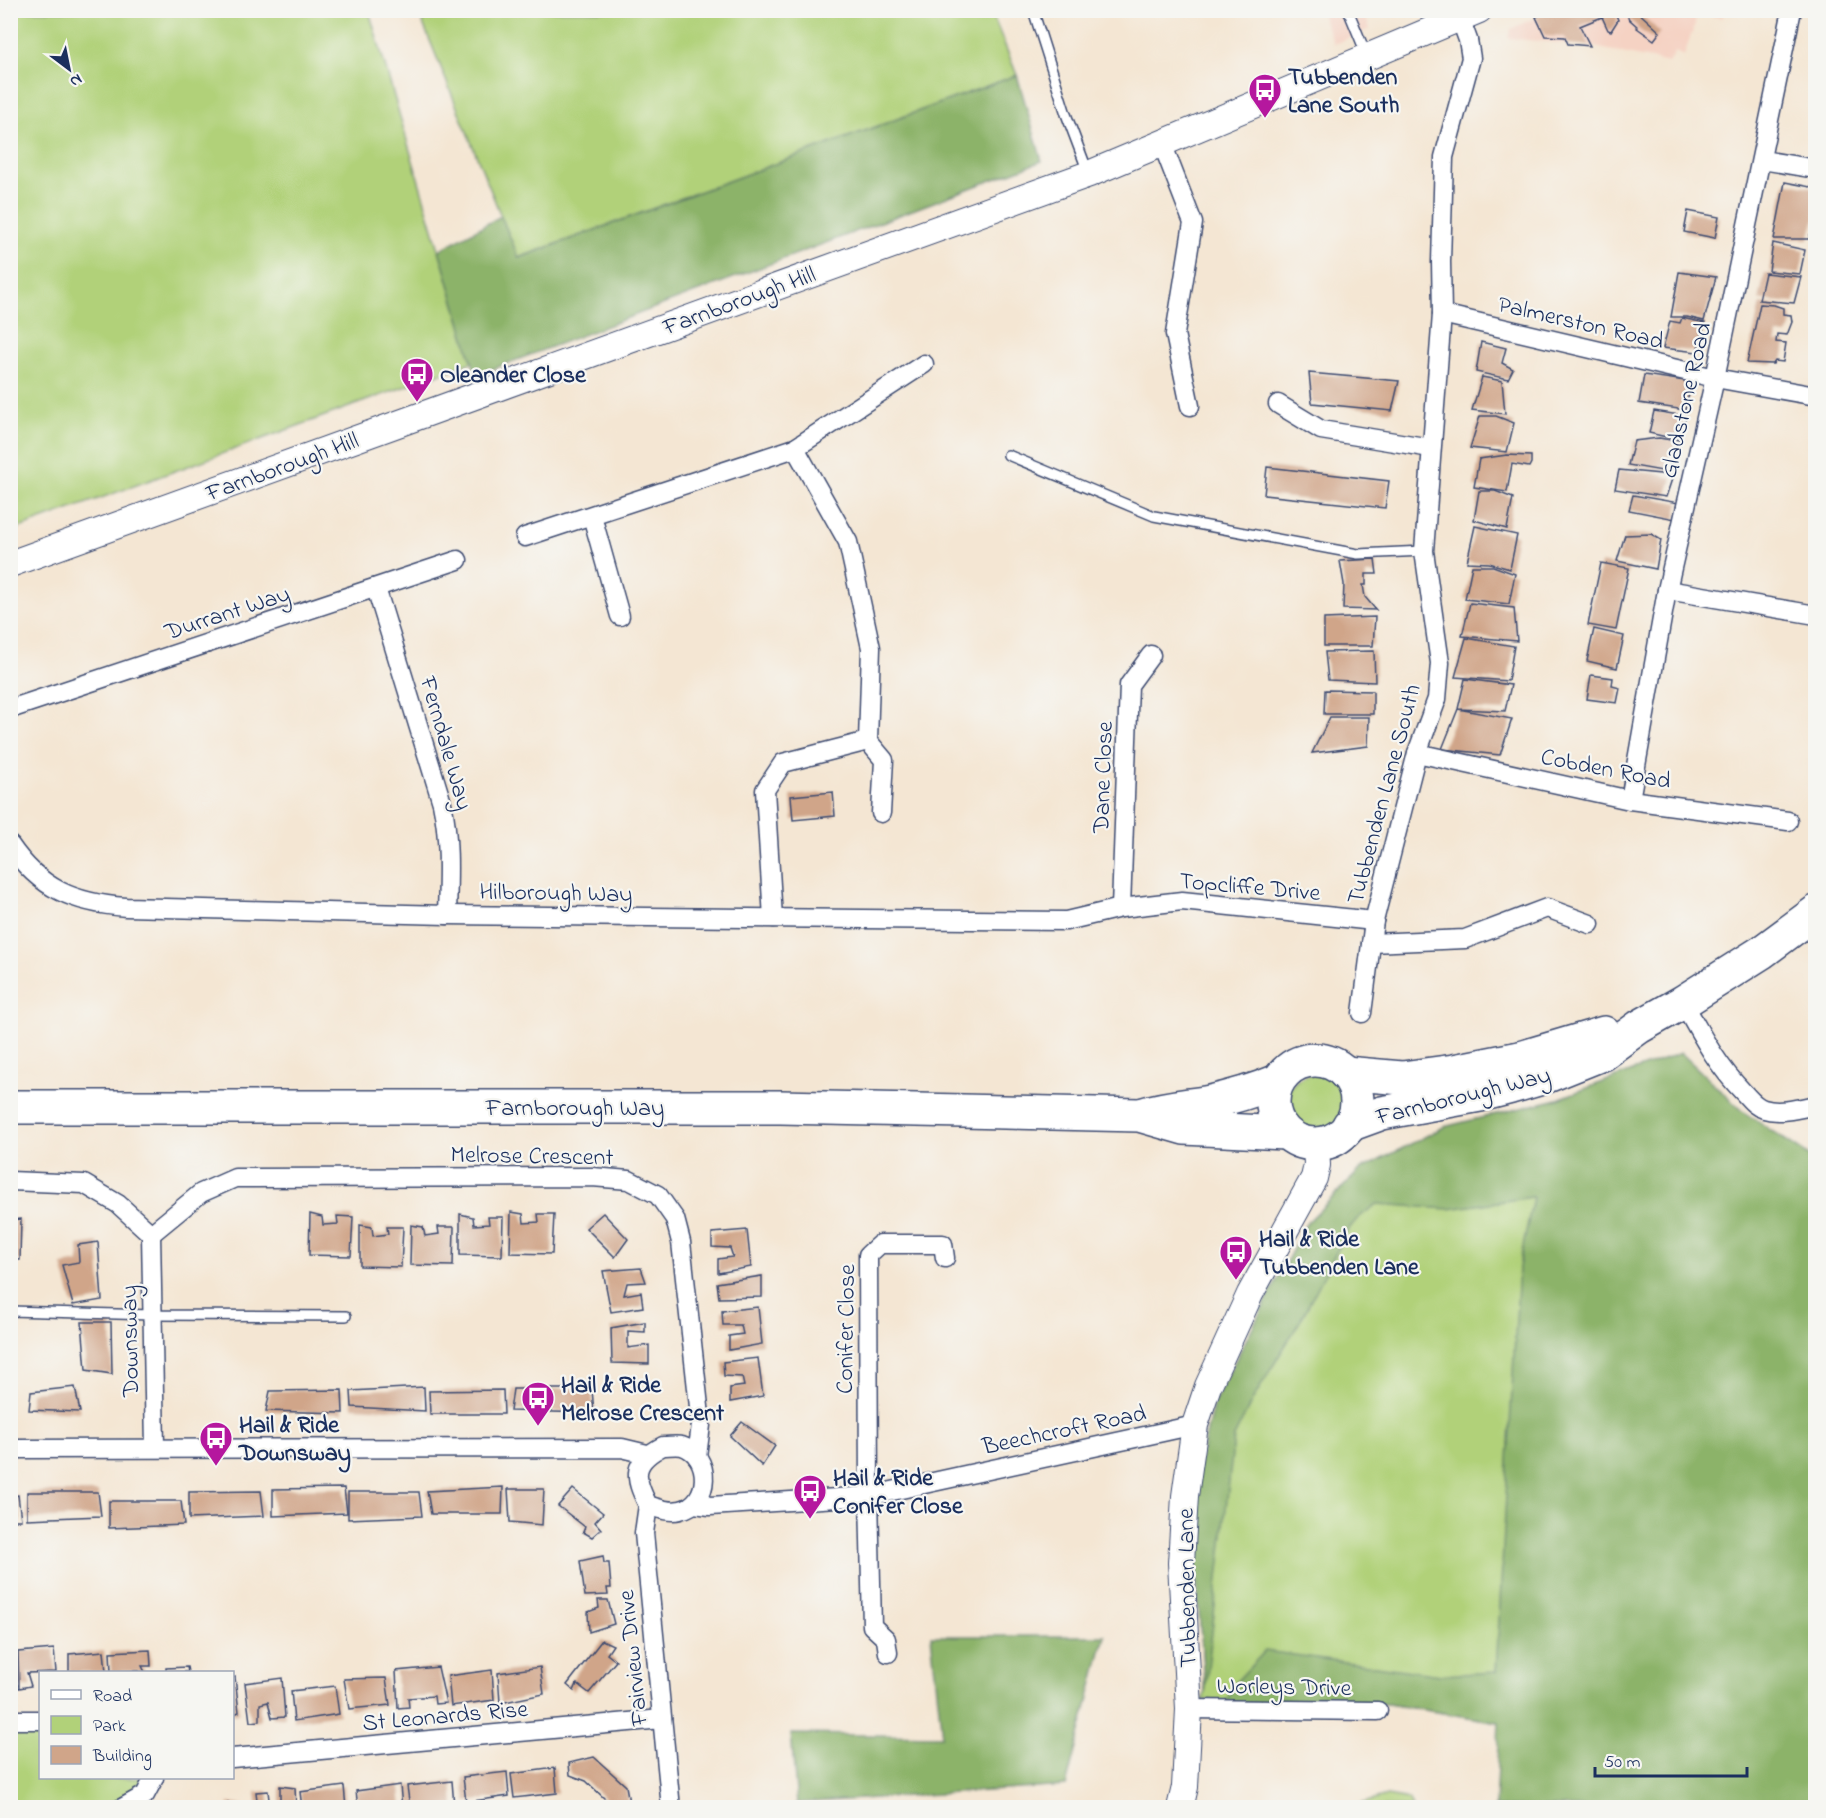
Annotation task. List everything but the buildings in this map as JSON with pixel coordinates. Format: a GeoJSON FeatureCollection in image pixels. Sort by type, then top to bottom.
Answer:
{"type":"FeatureCollection","features":[{"type":"Feature","properties":{"kind":"highway","name":"Farnborough Way"},"geometry":{"type":"LineString","coordinates":[[1349,1125],[1382,1113],[1480,1095],[1542,1078],[1602,1054],[1639,1027],[1762,952],[1815,912]]}},
{"type":"Feature","properties":{"kind":"highway","name":"Farnborough Way"},"geometry":{"type":"LineString","coordinates":[[1345,1073],[1402,1078],[1454,1071],[1520,1058],[1595,1034],[1639,1027]]}},
{"type":"Feature","properties":{"kind":"highway"},"geometry":{"type":"LineString","coordinates":[[1309,1060],[1335,1065],[1345,1073],[1352,1084],[1356,1098],[1355,1112],[1349,1125],[1339,1136],[1327,1142],[1316,1144],[1298,1141],[1286,1133],[1277,1122],[1273,1108],[1278,1081],[1286,1071],[1309,1060]]}},
{"type":"Feature","properties":{"kind":"highway","name":"Farnborough Way"},"geometry":{"type":"LineString","coordinates":[[1140,1115],[1164,1108],[1238,1096],[1278,1081]]}},
{"type":"Feature","properties":{"kind":"highway","name":"Farnborough Way"},"geometry":{"type":"LineString","coordinates":[[10,1107],[780,1107],[1140,1115],[1184,1128],[1286,1133]]}},
{"type":"Feature","properties":{"kind":"main road","name":"Farnborough Hill"},"geometry":{"type":"LineString","coordinates":[[10,564],[1089,174],[1470,14]]}},
{"type":"Feature","properties":{"kind":"main road","name":"Tubbenden Lane"},"geometry":{"type":"LineString","coordinates":[[1180,1808],[1185,1787],[1189,1709],[1181,1563],[1185,1496],[1195,1425],[1208,1386],[1250,1294],[1314,1178],[1317,1165],[1316,1144]]}},
{"type":"Feature","properties":{"kind":"street","name":"Gladstone Road"},"geometry":{"type":"LineString","coordinates":[[1630,800],[1667,590],[1762,160],[1792,10]]}},
{"type":"Feature","properties":{"kind":"street","name":"Tubbenden Lane South"},"geometry":{"type":"LineString","coordinates":[[1362,1013],[1374,921],[1417,753],[1437,699],[1440,663],[1424,551],[1442,314],[1444,158],[1471,58],[1468,40],[1470,14]]}},
{"type":"Feature","properties":{"kind":"street"},"geometry":{"type":"LineString","coordinates":[[1162,143],[1193,223],[1175,334],[1190,406]]}},
{"type":"Feature","properties":{"kind":"street"},"geometry":{"type":"LineString","coordinates":[[1762,160],[1815,169]]}},
{"type":"Feature","properties":{"kind":"street","name":"Palmerston Road"},"geometry":{"type":"LineString","coordinates":[[1442,314],[1715,378],[1815,396]]}},
{"type":"Feature","properties":{"kind":"street"},"geometry":{"type":"LineString","coordinates":[[525,537],[795,448],[924,364]]}},
{"type":"Feature","properties":{"kind":"street"},"geometry":{"type":"LineString","coordinates":[[1278,404],[1321,430],[1431,448]]}},
{"type":"Feature","properties":{"kind":"street"},"geometry":{"type":"LineString","coordinates":[[795,448],[848,542],[871,648],[868,741],[884,760],[881,813]]}},
{"type":"Feature","properties":{"kind":"street"},"geometry":{"type":"LineString","coordinates":[[592,516],[620,616]]}},
{"type":"Feature","properties":{"kind":"street","name":"Durrant Way"},"geometry":{"type":"LineString","coordinates":[[10,709],[459,560]]}},
{"type":"Feature","properties":{"kind":"street","name":"Ferndale Way"},"geometry":{"type":"LineString","coordinates":[[376,588],[439,788],[444,811],[449,849],[447,915]]}},
{"type":"Feature","properties":{"kind":"street"},"geometry":{"type":"LineString","coordinates":[[1667,590],[1815,615]]}},
{"type":"Feature","properties":{"kind":"street","name":"Dane Close"},"geometry":{"type":"LineString","coordinates":[[1121,908],[1129,686],[1151,655]]}},
{"type":"Feature","properties":{"kind":"street"},"geometry":{"type":"LineString","coordinates":[[773,918],[765,790],[783,763],[868,741]]}},
{"type":"Feature","properties":{"kind":"street","name":"Cobden Road"},"geometry":{"type":"LineString","coordinates":[[1417,753],[1630,800],[1788,821]]}},
{"type":"Feature","properties":{"kind":"street","name":"Hilborough Way"},"geometry":{"type":"LineString","coordinates":[[10,845],[27,867],[50,886],[68,896],[100,904],[126,906],[447,915],[1066,921],[1121,908]]}},
{"type":"Feature","properties":{"kind":"street","name":"Topcliffe Drive"},"geometry":{"type":"LineString","coordinates":[[1121,908],[1182,901],[1374,921]]}},
{"type":"Feature","properties":{"kind":"street"},"geometry":{"type":"LineString","coordinates":[[1371,943],[1465,939],[1546,908],[1590,924]]}},
{"type":"Feature","properties":{"kind":"street"},"geometry":{"type":"LineString","coordinates":[[1683,1002],[1726,1074],[1754,1105],[1767,1110],[1785,1110],[1815,1105]]}},
{"type":"Feature","properties":{"kind":"street","name":"Melrose Crescent"},"geometry":{"type":"LineString","coordinates":[[150,1234],[201,1193],[235,1178],[592,1177],[629,1180],[658,1195],[675,1219],[681,1242],[701,1425],[697,1456]]}},
{"type":"Feature","properties":{"kind":"street"},"geometry":{"type":"LineString","coordinates":[[10,1180],[84,1184],[118,1204],[150,1234]]}},
{"type":"Feature","properties":{"kind":"street","name":"Downsway"},"geometry":{"type":"LineString","coordinates":[[150,1234],[156,1447]]}},
{"type":"Feature","properties":{"kind":"street","name":"Conifer Close"},"geometry":{"type":"LineString","coordinates":[[869,1496],[868,1255],[880,1244],[943,1244],[945,1258]]}},
{"type":"Feature","properties":{"kind":"street","name":"Beechcroft Road"},"geometry":{"type":"LineString","coordinates":[[694,1504],[710,1506],[869,1496],[1195,1425]]}},
{"type":"Feature","properties":{"kind":"street"},"geometry":{"type":"LineString","coordinates":[[663,1446],[682,1446],[697,1456],[705,1473],[703,1490],[694,1504],[680,1510],[664,1510],[648,1505],[639,1488],[638,1469],[647,1454],[663,1446]]}},
{"type":"Feature","properties":{"kind":"street"},"geometry":{"type":"LineString","coordinates":[[10,1449],[621,1448],[647,1454]]}},
{"type":"Feature","properties":{"kind":"street"},"geometry":{"type":"LineString","coordinates":[[869,1496],[872,1626],[886,1639],[888,1653]]}},
{"type":"Feature","properties":{"kind":"street","name":"Fairview Drive"},"geometry":{"type":"LineString","coordinates":[[648,1505],[644,1533],[671,1808]]}},
{"type":"Feature","properties":{"kind":"street","name":"Worleys Drive"},"geometry":{"type":"LineString","coordinates":[[1189,1709],[1378,1711]]}},
{"type":"Feature","properties":{"kind":"street","name":"St Leonards Rise"},"geometry":{"type":"LineString","coordinates":[[234,1758],[662,1719]]}},
{"type":"Feature","properties":{"kind":"street"},"geometry":{"type":"LineString","coordinates":[[10,1720],[39,1720]]}},
{"type":"Feature","properties":{"kind":"street"},"geometry":{"type":"LineString","coordinates":[[122,1808],[144,1795],[153,1779]]}},
{"type":"Feature","properties":{"kind":"lane"},"geometry":{"type":"LineString","coordinates":[[1033,10],[1066,114],[1089,174]]}},
{"type":"Feature","properties":{"kind":"lane"},"geometry":{"type":"LineString","coordinates":[[1348,10],[1367,59]]}},
{"type":"Feature","properties":{"kind":"lane"},"geometry":{"type":"LineString","coordinates":[[1008,455],[1154,516],[1358,554],[1424,551]]}},
{"type":"Feature","properties":{"kind":"lane"},"geometry":{"type":"LineString","coordinates":[[10,1311],[152,1315],[346,1316]]}},
{"type":"Feature","properties":{"kind":"shaded area"},"geometry":{"type":"Polygon","coordinates":[[[1320,11],[1363,11],[1370,29],[1334,44],[1320,11]]]}},
{"type":"Feature","properties":{"kind":"shaded area"},"geometry":{"type":"Polygon","coordinates":[[[1550,11],[1724,11],[1722,18],[1697,13],[1693,34],[1691,34],[1684,56],[1675,52],[1669,63],[1590,46],[1508,38],[1511,29],[1550,11]]]}},
{"type":"Feature","properties":{"kind":"green space"},"geometry":{"type":"Polygon","coordinates":[[[11,11],[369,11],[472,362],[11,531],[11,11]]]}},
{"type":"Feature","properties":{"kind":"green space"},"geometry":{"type":"Polygon","coordinates":[[[418,11],[991,11],[1017,75],[518,258],[418,11]]]}},
{"type":"Feature","properties":{"kind":"green space"},"geometry":{"type":"Polygon","coordinates":[[[1017,75],[1042,161],[477,375],[439,250],[501,216],[519,258],[1017,75]]]}},
{"type":"Feature","properties":{"kind":"green space"},"geometry":{"type":"Polygon","coordinates":[[[1681,1053],[1742,1111],[1815,1160],[1815,1807],[1499,1722],[1388,1704],[1202,1700],[1205,1694],[1191,1498],[1214,1402],[1306,1224],[1360,1170],[1444,1127],[1558,1099],[1681,1053]]]}},
{"type":"Feature","properties":{"kind":"green space"},"geometry":{"type":"Polygon","coordinates":[[[1681,1053],[1742,1111],[1815,1160],[1815,1807],[1495,1807],[1499,1722],[1388,1704],[1226,1703],[1235,1683],[1265,1651],[1441,1675],[1496,1672],[1519,1267],[1533,1197],[1449,1209],[1377,1204],[1357,1219],[1348,1230],[1299,1323],[1253,1399],[1234,1437],[1205,1694],[1191,1498],[1214,1402],[1306,1224],[1360,1170],[1444,1127],[1558,1099],[1681,1053]]]}},
{"type":"Feature","properties":{"kind":"green space"},"geometry":{"type":"Polygon","coordinates":[[[1315,1074],[1326,1076],[1339,1087],[1344,1103],[1342,1114],[1331,1127],[1315,1132],[1304,1130],[1291,1119],[1286,1103],[1288,1092],[1299,1079],[1315,1074]]]}},
{"type":"Feature","properties":{"kind":"green space"},"geometry":{"type":"Polygon","coordinates":[[[931,1636],[1105,1636],[1066,1786],[797,1803],[791,1734],[942,1736],[931,1636]]]}},
{"type":"Feature","properties":{"kind":"green space"},"geometry":{"type":"Polygon","coordinates":[[[11,1730],[39,1730],[39,1779],[141,1779],[133,1790],[103,1805],[64,1809],[11,1807],[11,1730]]]}},
{"type":"Feature","properties":{"kind":"green space"},"geometry":{"type":"Polygon","coordinates":[[[1387,1796],[1409,1800],[1412,1807],[1350,1807],[1387,1796]]]}},
{"type":"Feature","properties":{"kind":"place","name":"Tubbenden Lane South"},"geometry":{"type":"Point","coordinates":[1265,119]}},
{"type":"Feature","properties":{"kind":"place","name":"Oleander Close"},"geometry":{"type":"Point","coordinates":[417,403]}},
{"type":"Feature","properties":{"kind":"place","name":"Hail & Ride Tubbenden Lane"},"geometry":{"type":"Point","coordinates":[1236,1281]}},
{"type":"Feature","properties":{"kind":"place","name":"Hail & Ride Melrose Crescent"},"geometry":{"type":"Point","coordinates":[538,1427]}},
{"type":"Feature","properties":{"kind":"place","name":"Hail & Ride Downsway"},"geometry":{"type":"Point","coordinates":[216,1467]}},
{"type":"Feature","properties":{"kind":"place","name":"Hail & Ride Conifer Close"},"geometry":{"type":"Point","coordinates":[810,1520]}}]}
